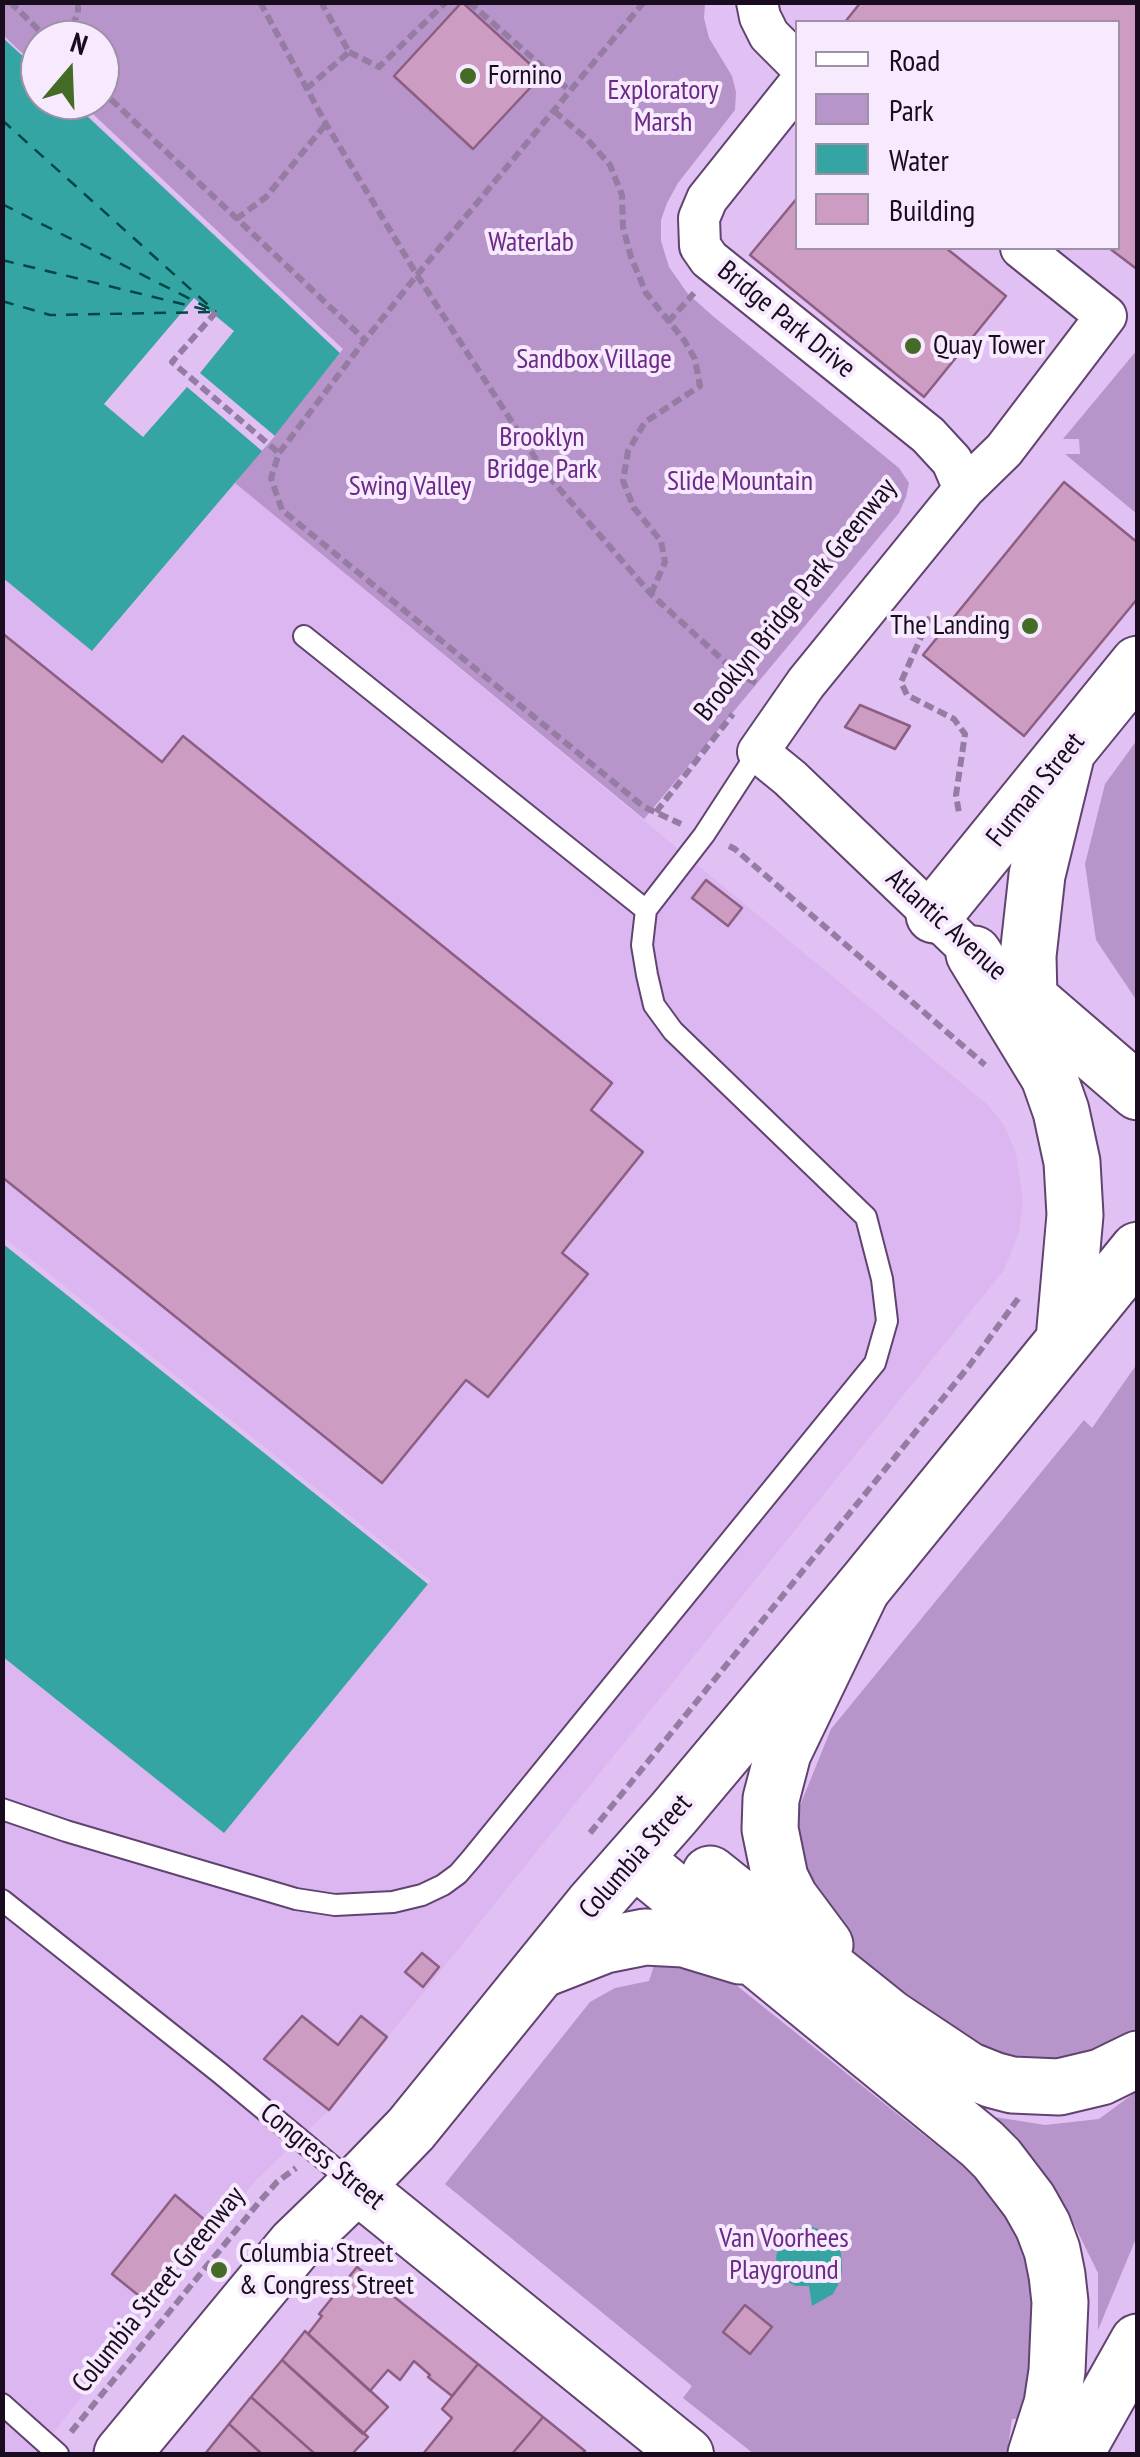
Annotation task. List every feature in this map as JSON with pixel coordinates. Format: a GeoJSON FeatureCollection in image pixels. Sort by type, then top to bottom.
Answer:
{"type":"FeatureCollection","features":[{"type":"Feature","properties":{"kind":"main road","name":"Furman Street"},"geometry":{"type":"LineString","coordinates":[[934,915],[1138,664]]}},
{"type":"Feature","properties":{"kind":"main road"},"geometry":{"type":"LineString","coordinates":[[1028,998],[1028,956],[1037,875],[1067,752]]}},
{"type":"Feature","properties":{"kind":"main road"},"geometry":{"type":"LineString","coordinates":[[974,954],[1049,1077],[1062,1112],[1072,1162],[1075,1215],[1064,1340]]}},
{"type":"Feature","properties":{"kind":"main road","name":"Atlantic Avenue"},"geometry":{"type":"LineString","coordinates":[[1028,998],[1138,1092]]}},
{"type":"Feature","properties":{"kind":"main road","name":"Columbia Street"},"geometry":{"type":"LineString","coordinates":[[122,2454],[295,2245],[410,2129],[862,1588],[1138,1250]]}},
{"type":"Feature","properties":{"kind":"main road"},"geometry":{"type":"LineString","coordinates":[[862,1588],[783,1753],[773,1785],[770,1828],[780,1878],[790,1898],[831,1952],[890,2018]]}},
{"type":"Feature","properties":{"kind":"main road"},"geometry":{"type":"LineString","coordinates":[[646,1846],[758,1962],[982,2144],[1029,2202],[1052,2250],[1060,2302],[1054,2388],[1036,2454]]}},
{"type":"Feature","properties":{"kind":"main road"},"geometry":{"type":"LineString","coordinates":[[646,1846],[968,2070],[1012,2085],[1059,2087],[1101,2077],[1138,2059]]}},
{"type":"Feature","properties":{"kind":"main road"},"geometry":{"type":"LineString","coordinates":[[542,1970],[605,1944],[644,1937],[708,1944],[758,1962]]}},
{"type":"Feature","properties":{"kind":"main road"},"geometry":{"type":"LineString","coordinates":[[1075,2454],[1138,2342]]}},
{"type":"Feature","properties":{"kind":"street"},"geometry":{"type":"LineString","coordinates":[[757,2],[770,34],[795,61]]}},
{"type":"Feature","properties":{"kind":"street","name":"Bridge Park Drive"},"geometry":{"type":"LineString","coordinates":[[795,89],[707,199],[699,218],[700,246],[709,258],[928,435],[952,461],[964,488]]}},
{"type":"Feature","properties":{"kind":"street"},"geometry":{"type":"LineString","coordinates":[[758,752],[806,683],[964,488],[1004,450],[1106,316],[1024,250]]}},
{"type":"Feature","properties":{"kind":"street","name":"Atlantic Avenue"},"geometry":{"type":"LineString","coordinates":[[758,752],[974,954],[1028,998]]}},
{"type":"Feature","properties":{"kind":"street","name":"Congress Street"},"geometry":{"type":"LineString","coordinates":[[356,2186],[687,2454]]}},
{"type":"Feature","properties":{"kind":"lane"},"geometry":{"type":"LineString","coordinates":[[304,636],[646,910]]}},
{"type":"Feature","properties":{"kind":"lane"},"geometry":{"type":"LineString","coordinates":[[2,1809],[296,1900],[335,1905],[393,1902],[422,1896],[443,1886],[471,1860],[875,1363],[887,1321],[882,1279],[866,1217],[672,1031],[654,1006],[642,945],[646,910],[704,834],[758,752]]}},
{"type":"Feature","properties":{"kind":"lane","name":"Congress Street"},"geometry":{"type":"LineString","coordinates":[[2,1900],[356,2186]]}},
{"type":"Feature","properties":{"kind":"lane"},"geometry":{"type":"LineString","coordinates":[[6,2414],[57,2453]]}},
{"type":"Feature","properties":{"kind":"path"},"geometry":{"type":"LineString","coordinates":[[10,2],[28,20]]}},
{"type":"Feature","properties":{"kind":"path"},"geometry":{"type":"LineString","coordinates":[[260,2],[326,124],[417,275],[543,470],[651,594],[665,562],[661,541],[634,508],[623,481],[628,450],[644,422],[700,386],[695,359],[646,293],[631,257],[622,194],[610,165],[554,111]]}},
{"type":"Feature","properties":{"kind":"path"},"geometry":{"type":"LineString","coordinates":[[322,2],[349,52],[379,67],[446,2]]}},
{"type":"Feature","properties":{"kind":"path"},"geometry":{"type":"LineString","coordinates":[[469,2],[570,91]]}},
{"type":"Feature","properties":{"kind":"path"},"geometry":{"type":"LineString","coordinates":[[216,312],[172,362],[279,452],[417,275],[644,2]]}},
{"type":"Feature","properties":{"kind":"path"},"geometry":{"type":"LineString","coordinates":[[306,89],[349,52]]}},
{"type":"Feature","properties":{"kind":"path"},"geometry":{"type":"LineString","coordinates":[[120,108],[365,340]]}},
{"type":"Feature","properties":{"kind":"path"},"geometry":{"type":"LineString","coordinates":[[236,220],[266,196],[326,124]]}},
{"type":"Feature","properties":{"kind":"path"},"geometry":{"type":"LineString","coordinates":[[668,322],[697,290],[689,283]]}},
{"type":"Feature","properties":{"kind":"path","name":"Brooklyn Bridge Park Greenway"},"geometry":{"type":"LineString","coordinates":[[279,452],[271,478],[282,510],[644,806],[656,812],[735,712]]}},
{"type":"Feature","properties":{"kind":"path","name":"Brooklyn Bridge Park Greenway"},"geometry":{"type":"LineString","coordinates":[[651,594],[738,674],[757,683],[746,698]]}},
{"type":"Feature","properties":{"kind":"path"},"geometry":{"type":"LineString","coordinates":[[930,617],[901,682],[907,695],[954,719],[965,734],[956,794],[959,814]]}},
{"type":"Feature","properties":{"kind":"path","name":"Columbia Street Greenway"},"geometry":{"type":"LineString","coordinates":[[76,2426],[277,2182]]}},
{"type":"Feature","properties":{"kind":"shaded area"},"geometry":{"type":"Polygon","coordinates":[[[235,483],[988,1105],[1004,1125],[1016,1153],[1023,1202],[1019,1232],[1004,1270],[329,2110],[255,2181],[36,2454],[2,2454],[2,1657],[224,1832],[427,1585],[3,1243],[3,578],[93,651],[235,483]]]}},
{"type":"Feature","properties":{"kind":"green space","name":"Brooklyn Bridge Park"},"geometry":{"type":"Polygon","coordinates":[[[2,3],[705,3],[709,38],[732,76],[735,110],[667,203],[661,220],[661,241],[669,267],[688,294],[714,317],[899,468],[909,483],[899,513],[644,819],[235,483],[340,353],[93,120],[120,120],[120,20],[20,20],[20,51],[3,35],[2,3]]]}},
{"type":"Feature","properties":{"kind":"green space"},"geometry":{"type":"Polygon","coordinates":[[[1137,350],[1137,514],[1065,454],[1080,454],[1079,439],[1063,439],[1137,350]]]}},
{"type":"Feature","properties":{"kind":"green space"},"geometry":{"type":"Polygon","coordinates":[[[1137,740],[1137,1001],[1096,940],[1085,864],[1105,784],[1137,740]]]}},
{"type":"Feature","properties":{"kind":"green space"},"geometry":{"type":"Polygon","coordinates":[[[1137,1364],[1137,2040],[1100,2062],[1006,2062],[862,1963],[819,1915],[790,1819],[799,1808],[831,1729],[1084,1420],[1092,1428],[1137,1364]]]}},
{"type":"Feature","properties":{"kind":"green space","name":"Van Voorhees Playground"},"geometry":{"type":"Polygon","coordinates":[[[656,1959],[716,1969],[1005,2200],[1040,2286],[1043,2360],[1019,2419],[1012,2419],[1007,2454],[754,2454],[683,2398],[692,2386],[445,2184],[590,2002],[615,1988],[649,1981],[656,1959]]]}},
{"type":"Feature","properties":{"kind":"green space"},"geometry":{"type":"Polygon","coordinates":[[[913,2063],[995,2117],[1045,2125],[1099,2119],[1137,2091],[1137,2236],[1098,2330],[1098,2273],[1066,2208],[996,2137],[913,2063]]]}},
{"type":"Feature","properties":{"kind":"water"},"geometry":{"type":"Polygon","coordinates":[[[2,37],[20,54],[20,120],[91,120],[340,353],[92,651],[3,578],[2,37]]]}},
{"type":"Feature","properties":{"kind":"water"},"geometry":{"type":"Polygon","coordinates":[[[2,1243],[428,1584],[224,1833],[3,1657],[2,1243]]]}},
{"type":"Feature","properties":{"kind":"water"},"geometry":{"type":"Polygon","coordinates":[[[812,2227],[834,2239],[842,2267],[833,2294],[812,2306],[809,2286],[796,2286],[784,2280],[777,2269],[776,2256],[788,2234],[812,2227]]]}},
{"type":"Feature","properties":{"kind":"pier"},"geometry":{"type":"Polygon","coordinates":[[[93,120],[99,120],[343,349],[340,353],[93,120]]]}},
{"type":"Feature","properties":{"kind":"pier"},"geometry":{"type":"Polygon","coordinates":[[[194,298],[234,331],[200,373],[275,436],[262,451],[187,387],[143,437],[104,404],[194,298]]]}},
{"type":"Feature","properties":{"kind":"pier"},"geometry":{"type":"Polygon","coordinates":[[[2,1238],[431,1581],[428,1584],[3,1243],[2,1238]]]}},
{"type":"Feature","properties":{"kind":"building","name":"Fornino"},"geometry":{"type":"Polygon","coordinates":[[[462,2],[542,75],[473,149],[394,76],[462,2]]]}},
{"type":"Feature","properties":{"kind":"building"},"geometry":{"type":"Polygon","coordinates":[[[861,2],[1138,2],[1138,270],[1112,250],[1120,250],[1120,20],[847,20],[861,2]]]}},
{"type":"Feature","properties":{"kind":"building","name":"Quay Tower"},"geometry":{"type":"Polygon","coordinates":[[[795,201],[795,250],[948,250],[1006,296],[924,397],[750,255],[795,201]]]}},
{"type":"Feature","properties":{"kind":"building","name":"The Landing"},"geometry":{"type":"Polygon","coordinates":[[[1064,482],[1138,543],[1138,598],[1024,736],[923,655],[1064,482]]]}},
{"type":"Feature","properties":{"kind":"building"},"geometry":{"type":"Polygon","coordinates":[[[2,633],[162,762],[183,736],[612,1083],[591,1110],[643,1152],[562,1253],[588,1274],[488,1397],[466,1380],[382,1483],[2,1177],[2,633]]]}},
{"type":"Feature","properties":{"kind":"building"},"geometry":{"type":"Polygon","coordinates":[[[860,705],[910,726],[895,749],[845,727],[860,705]]]}},
{"type":"Feature","properties":{"kind":"building"},"geometry":{"type":"Polygon","coordinates":[[[706,880],[742,908],[728,926],[692,898],[706,880]]]}},
{"type":"Feature","properties":{"kind":"building"},"geometry":{"type":"Polygon","coordinates":[[[422,1953],[439,1967],[423,1987],[405,1972],[422,1953]]]}},
{"type":"Feature","properties":{"kind":"building"},"geometry":{"type":"Polygon","coordinates":[[[302,2016],[338,2045],[361,2016],[387,2037],[329,2110],[264,2059],[302,2016]]]}},
{"type":"Feature","properties":{"kind":"building"},"geometry":{"type":"Polygon","coordinates":[[[175,2195],[206,2221],[143,2299],[112,2274],[175,2195]]]}},
{"type":"Feature","properties":{"kind":"building"},"geometry":{"type":"Polygon","coordinates":[[[357,2267],[478,2364],[452,2396],[414,2361],[400,2380],[388,2370],[370,2391],[308,2334],[357,2267]]]}},
{"type":"Feature","properties":{"kind":"building"},"geometry":{"type":"Polygon","coordinates":[[[745,2305],[772,2327],[750,2354],[723,2332],[745,2305]]]}},
{"type":"Feature","properties":{"kind":"building"},"geometry":{"type":"Polygon","coordinates":[[[305,2331],[388,2407],[363,2434],[282,2360],[305,2331]]]}},
{"type":"Feature","properties":{"kind":"building"},"geometry":{"type":"Polygon","coordinates":[[[282,2360],[368,2437],[352,2454],[315,2454],[251,2397],[282,2360]]]}},
{"type":"Feature","properties":{"kind":"building"},"geometry":{"type":"Polygon","coordinates":[[[478,2364],[543,2417],[512,2454],[423,2454],[452,2418],[442,2409],[478,2364]]]}},
{"type":"Feature","properties":{"kind":"building"},"geometry":{"type":"Polygon","coordinates":[[[251,2397],[315,2454],[262,2454],[229,2424],[251,2397]]]}},
{"type":"Feature","properties":{"kind":"building"},"geometry":{"type":"Polygon","coordinates":[[[543,2417],[585,2451],[512,2454],[543,2417]]]}},
{"type":"Feature","properties":{"kind":"building"},"geometry":{"type":"Polygon","coordinates":[[[229,2424],[262,2454],[205,2454],[229,2424]]]}},
{"type":"Feature","properties":{"kind":"ferry route"},"geometry":{"type":"LineString","coordinates":[[2,120],[216,312]]}},
{"type":"Feature","properties":{"kind":"ferry route"},"geometry":{"type":"LineString","coordinates":[[2,204],[210,309]]}},
{"type":"Feature","properties":{"kind":"ferry route"},"geometry":{"type":"LineString","coordinates":[[2,260],[215,312]]}},
{"type":"Feature","properties":{"kind":"ferry route"},"geometry":{"type":"LineString","coordinates":[[2,301],[50,315],[210,312]]}},
{"type":"Feature","properties":{"kind":"place","name":"Fornino"},"geometry":{"type":"Point","coordinates":[468,76]}},
{"type":"Feature","properties":{"kind":"place","name":"Quay Tower"},"geometry":{"type":"Point","coordinates":[913,346]}},
{"type":"Feature","properties":{"kind":"place","name":"The Landing"},"geometry":{"type":"Point","coordinates":[1030,626]}},
{"type":"Feature","properties":{"kind":"place","name":"Columbia Street & Congress Street"},"geometry":{"type":"Point","coordinates":[219,2270]}},
{"type":"Feature","properties":{"kind":"park label","name":"Exploratory Marsh"},"geometry":{"type":"Point","coordinates":[663,107]}},
{"type":"Feature","properties":{"kind":"park label","name":"Waterlab"},"geometry":{"type":"Point","coordinates":[531,243]}},
{"type":"Feature","properties":{"kind":"park label","name":"Sandbox Village"},"geometry":{"type":"Point","coordinates":[594,360]}},
{"type":"Feature","properties":{"kind":"park label","name":"Slide Mountain"},"geometry":{"type":"Point","coordinates":[740,482]}},
{"type":"Feature","properties":{"kind":"park label","name":"Swing Valley"},"geometry":{"type":"Point","coordinates":[410,487]}}]}
